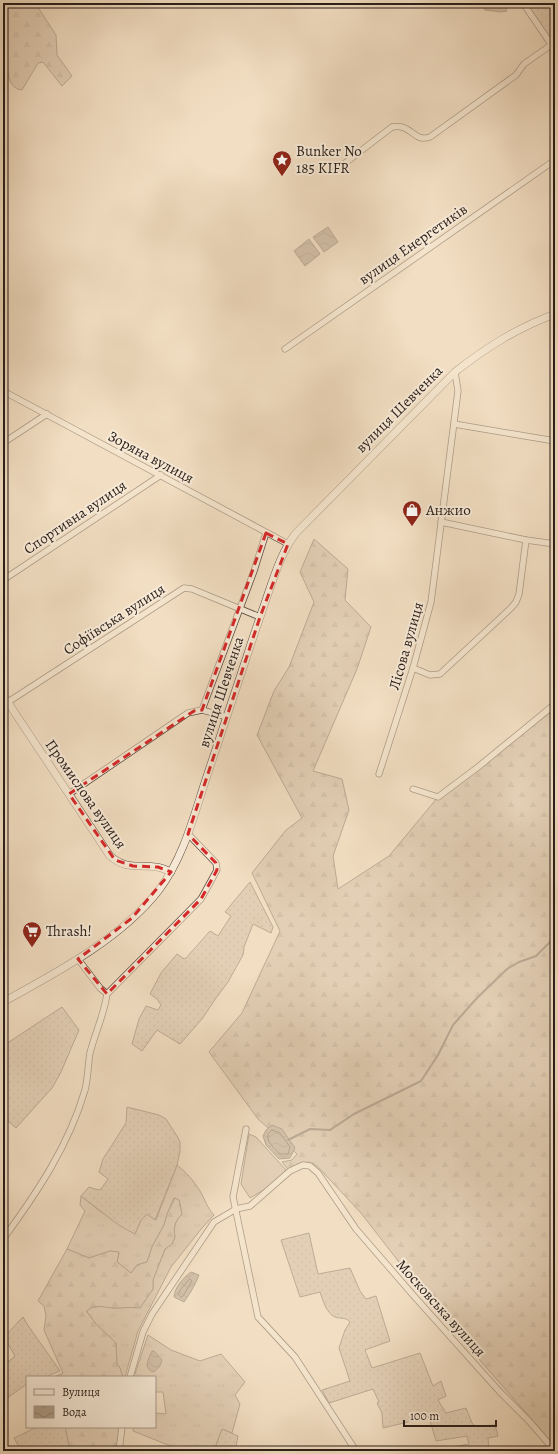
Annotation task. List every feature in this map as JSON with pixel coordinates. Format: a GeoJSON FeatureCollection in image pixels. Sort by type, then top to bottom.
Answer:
{"type":"FeatureCollection","features":[{"type":"Feature","properties":{"kind":"street"},"geometry":{"type":"LineString","coordinates":[[336,170],[392,127],[402,127],[419,138],[424,139],[430,137],[516,75],[524,64],[553,47],[523,3]]}},
{"type":"Feature","properties":{"kind":"street","name":"вулиця Енергетиків"},"geometry":{"type":"LineString","coordinates":[[285,349],[555,160]]}},
{"type":"Feature","properties":{"kind":"street","name":"вулиця Шевченка"},"geometry":{"type":"LineString","coordinates":[[3,1002],[78,959],[120,929],[159,890],[171,872],[188,836],[226,717],[279,564],[288,544],[296,533],[455,372],[502,338],[555,314]]}},
{"type":"Feature","properties":{"kind":"street","name":"Лісова вулиця"},"geometry":{"type":"LineString","coordinates":[[380,774],[431,602],[458,391],[455,372]]}},
{"type":"Feature","properties":{"kind":"street","name":"Зоряна вулиця"},"geometry":{"type":"LineString","coordinates":[[3,391],[288,544]]}},
{"type":"Feature","properties":{"kind":"street"},"geometry":{"type":"LineString","coordinates":[[3,444],[47,414]]}},
{"type":"Feature","properties":{"kind":"street"},"geometry":{"type":"LineString","coordinates":[[454,424],[555,441]]}},
{"type":"Feature","properties":{"kind":"street","name":"Спортивна вулиця"},"geometry":{"type":"LineString","coordinates":[[3,580],[161,475]]}},
{"type":"Feature","properties":{"kind":"street"},"geometry":{"type":"LineString","coordinates":[[441,522],[526,540],[555,544]]}},
{"type":"Feature","properties":{"kind":"street"},"geometry":{"type":"LineString","coordinates":[[202,710],[254,570],[266,533]]}},
{"type":"Feature","properties":{"kind":"street"},"geometry":{"type":"LineString","coordinates":[[412,668],[430,675],[440,674],[511,608],[516,602],[519,594],[526,540]]}},
{"type":"Feature","properties":{"kind":"street","name":"Софіївська вулиця"},"geometry":{"type":"LineString","coordinates":[[8,702],[184,588],[192,589],[239,608]]}},
{"type":"Feature","properties":{"kind":"street"},"geometry":{"type":"LineString","coordinates":[[239,608],[260,617]]}},
{"type":"Feature","properties":{"kind":"street","name":"Промислова вулиця"},"geometry":{"type":"LineString","coordinates":[[3,695],[110,856],[123,864],[132,866],[158,867],[171,872]]}},
{"type":"Feature","properties":{"kind":"street"},"geometry":{"type":"LineString","coordinates":[[413,790],[438,797],[478,767],[555,704]]}},
{"type":"Feature","properties":{"kind":"street"},"geometry":{"type":"LineString","coordinates":[[69,794],[188,713],[202,710],[226,717]]}},
{"type":"Feature","properties":{"kind":"street"},"geometry":{"type":"LineString","coordinates":[[3,1239],[27,1206],[56,1159],[73,1126],[85,1088],[90,1054],[105,1007],[106,994],[201,899],[217,870],[216,863],[188,836]]}},
{"type":"Feature","properties":{"kind":"street"},"geometry":{"type":"LineString","coordinates":[[78,959],[106,994]]}},
{"type":"Feature","properties":{"kind":"street"},"geometry":{"type":"LineString","coordinates":[[246,1129],[233,1197],[258,1317],[295,1357],[356,1451]]}},
{"type":"Feature","properties":{"kind":"street","name":"Московська вулиця"},"geometry":{"type":"LineString","coordinates":[[236,1209],[250,1206],[290,1171],[303,1165],[310,1166],[318,1173],[356,1229],[402,1284],[555,1451]]}},
{"type":"Feature","properties":{"kind":"street"},"geometry":{"type":"LineString","coordinates":[[130,1376],[143,1332],[152,1314],[214,1222],[236,1209]]}},
{"type":"Feature","properties":{"kind":"street"},"geometry":{"type":"LineString","coordinates":[[119,1451],[122,1428]]}},
{"type":"Feature","properties":{"kind":"highlighted area"},"geometry":{"type":"Polygon","coordinates":[[[266,533],[288,544],[260,617],[188,834],[216,863],[217,870],[201,899],[107,994],[78,959],[132,918],[171,872],[158,867],[133,866],[115,860],[69,794],[194,711],[202,710],[266,533]]]}},
{"type":"Feature","properties":{"kind":"green space"},"geometry":{"type":"Polygon","coordinates":[[[3,3],[35,3],[56,35],[57,55],[72,76],[62,86],[43,62],[38,63],[22,90],[13,85],[10,81],[7,70],[6,53],[3,52],[3,3]]]}},
{"type":"Feature","properties":{"kind":"green space"},"geometry":{"type":"Polygon","coordinates":[[[523,3],[555,3],[555,50],[523,3]]]}},
{"type":"Feature","properties":{"kind":"green space"},"geometry":{"type":"Polygon","coordinates":[[[314,539],[348,569],[345,600],[371,627],[357,669],[313,771],[342,779],[349,810],[333,856],[338,889],[389,856],[438,797],[555,709],[555,1446],[436,1310],[361,1213],[317,1166],[309,1162],[301,1163],[288,1169],[282,1162],[292,1160],[297,1154],[258,1119],[209,1052],[242,1013],[280,931],[252,873],[286,830],[302,818],[257,735],[274,691],[289,667],[314,602],[300,572],[314,539]]]}},
{"type":"Feature","properties":{"kind":"green space"},"geometry":{"type":"Polygon","coordinates":[[[250,882],[273,927],[271,933],[253,924],[244,947],[243,955],[228,982],[202,1019],[180,1044],[157,1030],[142,1051],[132,1044],[139,1019],[146,1006],[158,1010],[161,1005],[157,999],[150,994],[161,973],[177,954],[184,959],[186,958],[210,931],[218,936],[231,916],[225,912],[250,882]]]}},
{"type":"Feature","properties":{"kind":"green space"},"geometry":{"type":"Polygon","coordinates":[[[62,1007],[79,1030],[61,1072],[52,1088],[16,1128],[8,1121],[3,1099],[3,1046],[62,1007]]]}},
{"type":"Feature","properties":{"kind":"green space"},"geometry":{"type":"Polygon","coordinates":[[[127,1107],[159,1115],[166,1119],[180,1142],[180,1152],[177,1165],[155,1220],[147,1214],[141,1220],[135,1234],[120,1226],[81,1196],[89,1187],[98,1190],[101,1189],[108,1179],[99,1172],[103,1159],[126,1123],[127,1107]]]}},
{"type":"Feature","properties":{"kind":"green space"},"geometry":{"type":"Polygon","coordinates":[[[249,1134],[256,1137],[286,1170],[270,1186],[250,1198],[241,1184],[249,1134]]]}},
{"type":"Feature","properties":{"kind":"green space"},"geometry":{"type":"Polygon","coordinates":[[[177,1165],[195,1184],[214,1215],[171,1267],[138,1331],[125,1376],[123,1376],[117,1364],[116,1343],[96,1324],[87,1312],[89,1308],[102,1306],[114,1308],[140,1307],[153,1289],[153,1280],[165,1249],[172,1244],[175,1237],[175,1224],[182,1214],[179,1200],[174,1198],[164,1225],[152,1247],[147,1262],[137,1265],[131,1273],[117,1262],[119,1253],[110,1251],[89,1258],[67,1249],[85,1211],[80,1205],[81,1196],[100,1211],[135,1234],[141,1220],[147,1214],[156,1220],[177,1165]]]}},
{"type":"Feature","properties":{"kind":"green space"},"geometry":{"type":"Polygon","coordinates":[[[175,1198],[179,1200],[182,1214],[175,1224],[175,1237],[172,1244],[165,1249],[153,1280],[153,1289],[140,1308],[114,1308],[100,1306],[93,1307],[87,1311],[96,1324],[116,1343],[117,1364],[123,1376],[56,1376],[63,1373],[44,1330],[46,1316],[44,1306],[38,1301],[67,1249],[89,1258],[110,1251],[119,1252],[117,1262],[131,1273],[137,1265],[147,1262],[152,1247],[164,1225],[167,1214],[175,1198]]]}},
{"type":"Feature","properties":{"kind":"green space"},"geometry":{"type":"Polygon","coordinates":[[[309,1233],[318,1274],[350,1268],[360,1291],[366,1299],[376,1296],[390,1341],[365,1350],[372,1368],[420,1353],[433,1386],[441,1381],[446,1396],[438,1400],[446,1413],[466,1408],[472,1423],[475,1426],[495,1425],[498,1436],[488,1438],[489,1451],[440,1451],[440,1449],[469,1444],[467,1436],[436,1441],[429,1417],[383,1428],[382,1413],[373,1389],[329,1403],[322,1390],[350,1381],[339,1348],[345,1330],[350,1322],[345,1319],[335,1317],[329,1313],[320,1292],[300,1297],[281,1240],[309,1233]]]}},
{"type":"Feature","properties":{"kind":"green space"},"geometry":{"type":"Polygon","coordinates":[[[23,1317],[60,1371],[48,1376],[26,1376],[26,1385],[3,1401],[3,1366],[15,1356],[4,1337],[23,1317]]]}},
{"type":"Feature","properties":{"kind":"green space"},"geometry":{"type":"Polygon","coordinates":[[[148,1335],[171,1350],[200,1361],[221,1354],[245,1382],[235,1395],[240,1404],[232,1433],[222,1429],[215,1448],[227,1451],[183,1451],[133,1431],[133,1428],[156,1428],[156,1413],[166,1414],[163,1392],[156,1392],[156,1376],[134,1376],[148,1335]]]}},
{"type":"Feature","properties":{"kind":"green space"},"geometry":{"type":"Polygon","coordinates":[[[35,1428],[65,1428],[70,1451],[37,1451],[36,1449],[31,1451],[21,1451],[14,1438],[35,1428]]]}},
{"type":"Feature","properties":{"kind":"green space"},"geometry":{"type":"Polygon","coordinates":[[[65,1428],[120,1428],[119,1451],[70,1451],[65,1428]]]}},
{"type":"Feature","properties":{"kind":"green space"},"geometry":{"type":"Polygon","coordinates":[[[222,1429],[238,1436],[235,1451],[215,1448],[222,1429]]]}},
{"type":"Feature","properties":{"kind":"water"},"geometry":{"type":"Polygon","coordinates":[[[480,3],[508,3],[506,9],[507,11],[501,12],[485,10],[480,3]]]}},
{"type":"Feature","properties":{"kind":"water"},"geometry":{"type":"Polygon","coordinates":[[[328,227],[338,242],[324,252],[313,237],[328,227]]]}},
{"type":"Feature","properties":{"kind":"water"},"geometry":{"type":"Polygon","coordinates":[[[309,239],[320,254],[305,266],[294,251],[309,239]]]}},
{"type":"Feature","properties":{"kind":"water"},"geometry":{"type":"Polygon","coordinates":[[[272,1125],[282,1129],[295,1148],[290,1158],[279,1159],[266,1145],[263,1136],[266,1130],[272,1125]]]}},
{"type":"Feature","properties":{"kind":"water"},"geometry":{"type":"Polygon","coordinates":[[[191,1272],[199,1275],[184,1302],[174,1297],[174,1294],[180,1283],[191,1272]]]}},
{"type":"Feature","properties":{"kind":"water"},"geometry":{"type":"Polygon","coordinates":[[[152,1351],[154,1351],[162,1360],[160,1366],[154,1372],[147,1367],[152,1351]]]}},
{"type":"Feature","properties":{"kind":"waterway"},"geometry":{"type":"LineString","coordinates":[[288,1140],[310,1129],[330,1130],[354,1114],[421,1081],[438,1055],[453,1025],[476,999],[507,969],[519,962],[536,956],[555,939]]}},
{"type":"Feature","properties":{"kind":"place","name":"Bunker No 185 KIFR"},"geometry":{"type":"Point","coordinates":[282,177]}},
{"type":"Feature","properties":{"kind":"place","name":"Анжио"},"geometry":{"type":"Point","coordinates":[412,527]}},
{"type":"Feature","properties":{"kind":"place","name":"Thrash!"},"geometry":{"type":"Point","coordinates":[32,948]}}]}
